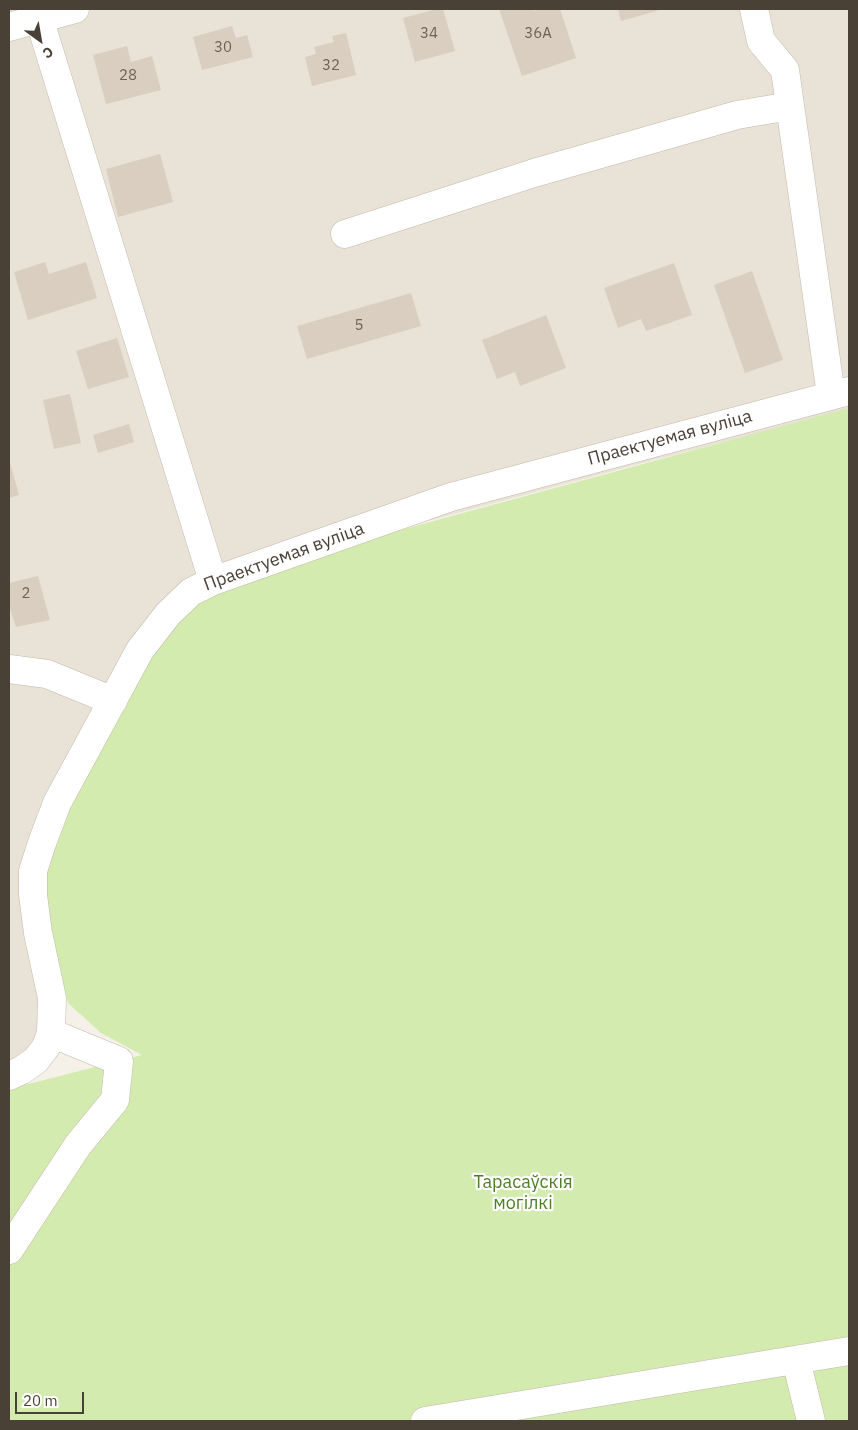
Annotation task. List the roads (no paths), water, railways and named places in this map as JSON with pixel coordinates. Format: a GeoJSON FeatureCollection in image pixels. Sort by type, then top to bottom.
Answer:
{"type":"FeatureCollection","features":[{"type":"Feature","properties":{"kind":"street"},"geometry":{"type":"LineString","coordinates":[[9,27],[75,9]]}},
{"type":"Feature","properties":{"kind":"street"},"geometry":{"type":"LineString","coordinates":[[754,9],[761,42],[785,70],[840,393]]}},
{"type":"Feature","properties":{"kind":"street"},"geometry":{"type":"LineString","coordinates":[[39,18],[213,581]]}},
{"type":"Feature","properties":{"kind":"street"},"geometry":{"type":"LineString","coordinates":[[345,234],[534,173],[737,115],[790,106]]}},
{"type":"Feature","properties":{"kind":"street","name":"Праектуемая вуліца"},"geometry":{"type":"LineString","coordinates":[[9,1076],[36,1060],[46,1047],[51,1033],[52,998],[35,914],[33,871],[57,803],[140,650],[168,614],[191,592],[213,581],[451,496],[840,393]]}},
{"type":"Feature","properties":{"kind":"street"},"geometry":{"type":"LineString","coordinates":[[9,669],[47,674],[113,701]]}},
{"type":"Feature","properties":{"kind":"street"},"geometry":{"type":"LineString","coordinates":[[9,1250],[78,1145],[115,1100],[119,1061],[51,1033]]}},
{"type":"Feature","properties":{"kind":"street"},"geometry":{"type":"LineString","coordinates":[[425,1421],[479,1417],[849,1351]]}},
{"type":"Feature","properties":{"kind":"street"},"geometry":{"type":"LineString","coordinates":[[796,1360],[811,1421]]}},
{"type":"Feature","properties":{"kind":"park label","name":"Тарасаўскія могілкі"},"geometry":{"type":"Point","coordinates":[523,1193]}}]}
